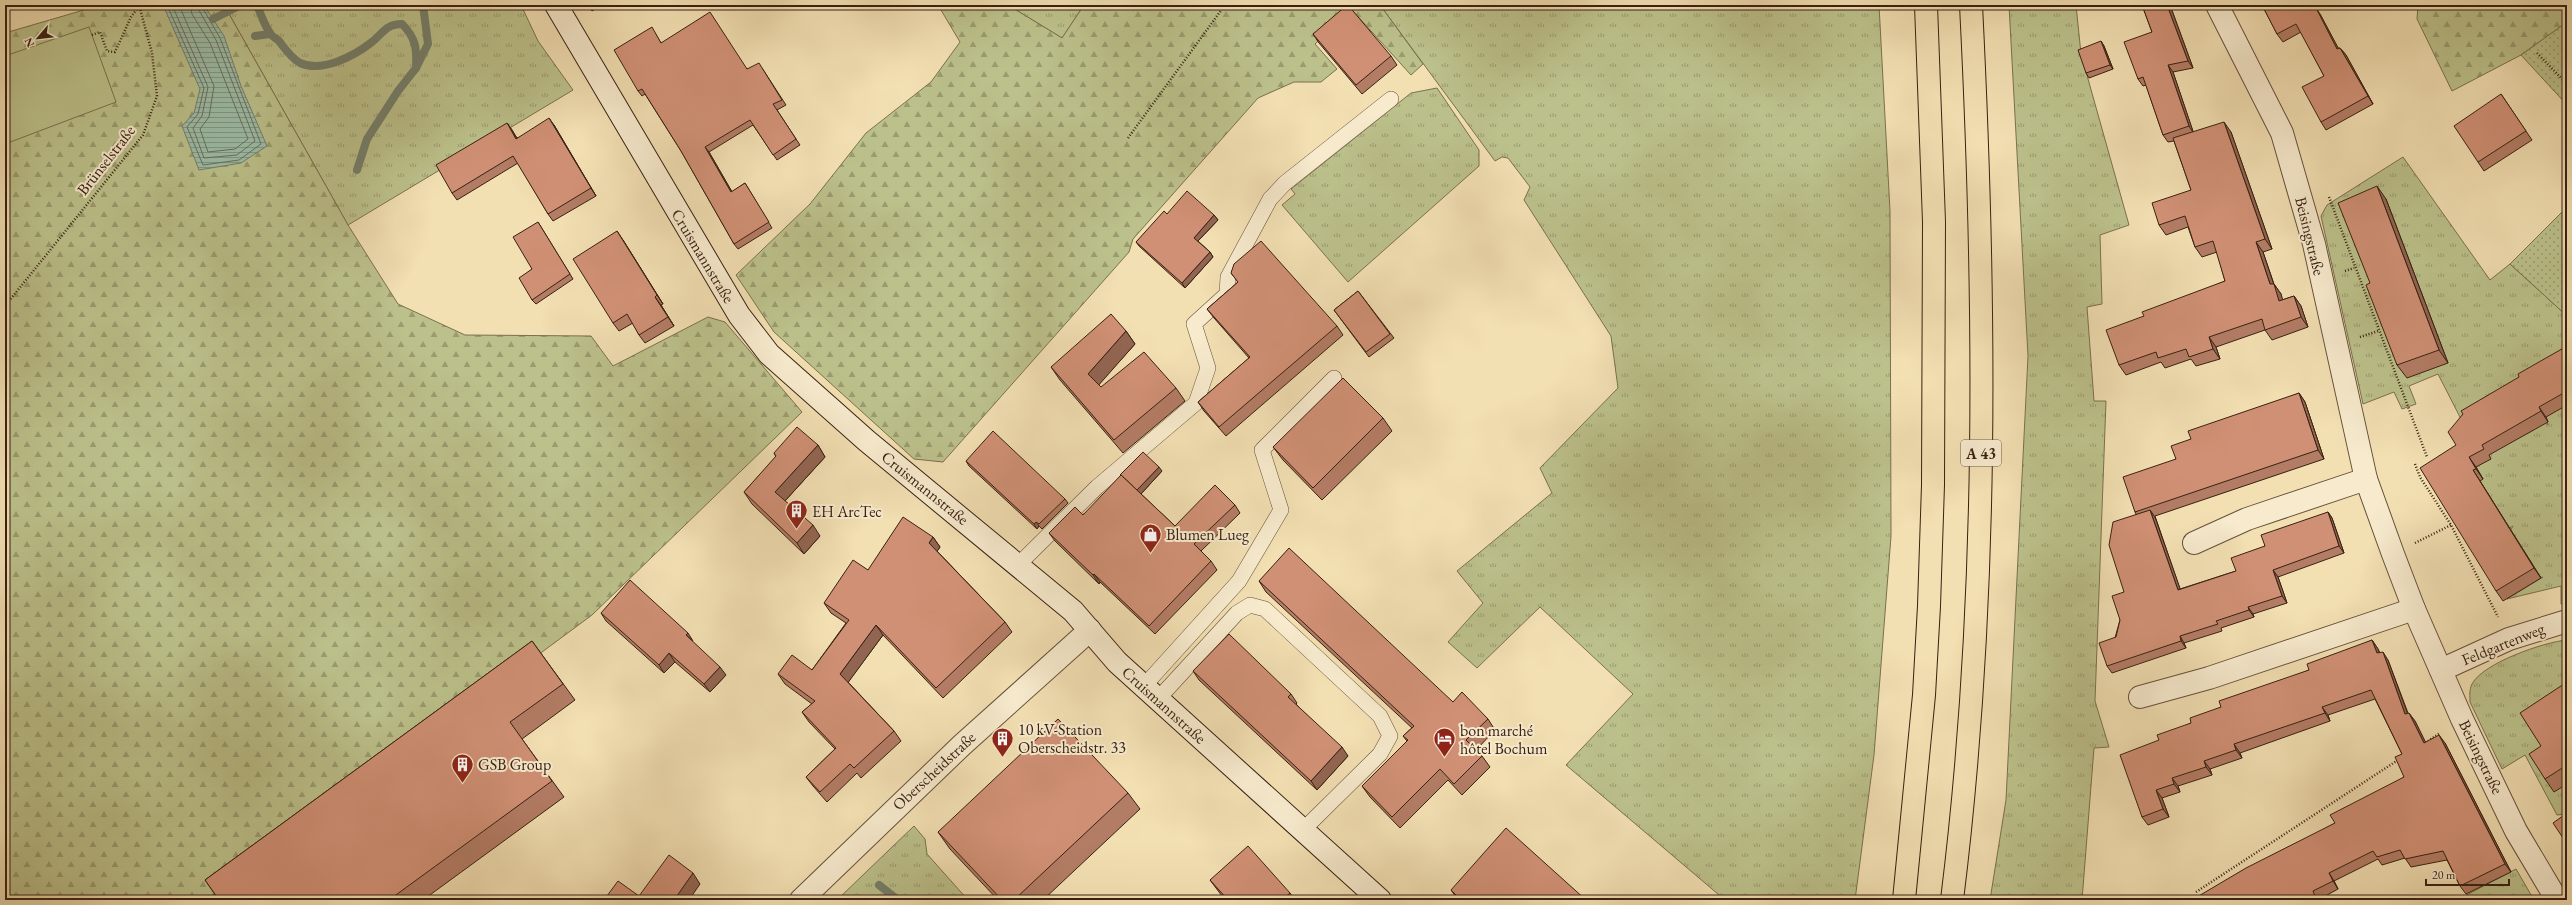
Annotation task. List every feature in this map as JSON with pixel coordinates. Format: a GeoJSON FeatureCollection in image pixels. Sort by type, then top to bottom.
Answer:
{"type":"FeatureCollection","features":[{"type":"Feature","properties":{"kind":"highway"},"geometry":{"type":"LineString","coordinates":[[1904,900],[1924,695],[1933,485],[1934,222],[1926,5]]}},
{"type":"Feature","properties":{"kind":"highway","name":"A 43"},"geometry":{"type":"LineString","coordinates":[[1952,900],[1972,689],[1981,458],[1983,354],[1979,176],[1971,5]]}},
{"type":"Feature","properties":{"kind":"street","name":"Cruismannstraße"},"geometry":{"type":"LineString","coordinates":[[556,5],[739,315],[769,354],[867,441],[1018,564],[1073,611],[1117,662],[1380,900]]}},
{"type":"Feature","properties":{"kind":"street","name":"Beisingstraße"},"geometry":{"type":"LineString","coordinates":[[2217,5],[2282,133],[2314,244],[2366,479],[2393,554],[2414,609],[2462,719],[2516,831],[2557,900]]}},
{"type":"Feature","properties":{"kind":"street"},"geometry":{"type":"LineString","coordinates":[[2194,543],[2247,519],[2366,479]]}},
{"type":"Feature","properties":{"kind":"street"},"geometry":{"type":"LineString","coordinates":[[2140,697],[2209,678],[2414,609]]}},
{"type":"Feature","properties":{"kind":"street","name":"Feldgartenweg"},"geometry":{"type":"LineString","coordinates":[[2441,670],[2509,639],[2567,621]]}},
{"type":"Feature","properties":{"kind":"street","name":"Oberscheidstraße"},"geometry":{"type":"LineString","coordinates":[[801,900],[962,744],[1090,630]]}},
{"type":"Feature","properties":{"kind":"lane"},"geometry":{"type":"LineString","coordinates":[[1018,564],[1097,487],[1196,403],[1208,368],[1194,324],[1227,294],[1228,277],[1270,199],[1285,183],[1391,99]]}},
{"type":"Feature","properties":{"kind":"lane"},"geometry":{"type":"LineString","coordinates":[[1151,693],[1239,581],[1281,510],[1262,450],[1334,378]]}},
{"type":"Feature","properties":{"kind":"lane"},"geometry":{"type":"LineString","coordinates":[[1151,693],[1237,613],[1250,605],[1265,609],[1380,716],[1390,736],[1380,754],[1303,830]]}},
{"type":"Feature","properties":{"kind":"path"},"geometry":{"type":"LineString","coordinates":[[1128,138],[1225,5]]}},
{"type":"Feature","properties":{"kind":"path"},"geometry":{"type":"LineString","coordinates":[[92,35],[100,32],[107,51],[115,52],[131,17],[139,6]]}},
{"type":"Feature","properties":{"kind":"path","name":"Brünselstraße"},"geometry":{"type":"LineString","coordinates":[[5,306],[142,135],[158,96],[152,53],[139,6]]}},
{"type":"Feature","properties":{"kind":"path"},"geometry":{"type":"LineString","coordinates":[[2537,53],[2567,84]]}},
{"type":"Feature","properties":{"kind":"path"},"geometry":{"type":"LineString","coordinates":[[2327,192],[2427,457]]}},
{"type":"Feature","properties":{"kind":"path"},"geometry":{"type":"LineString","coordinates":[[2415,464],[2420,477],[2451,525],[2509,639]]}},
{"type":"Feature","properties":{"kind":"path"},"geometry":{"type":"LineString","coordinates":[[2393,554],[2451,525]]}},
{"type":"Feature","properties":{"kind":"path"},"geometry":{"type":"LineString","coordinates":[[2422,745],[2462,719]]}},
{"type":"Feature","properties":{"kind":"path"},"geometry":{"type":"LineString","coordinates":[[2196,892],[2402,758]]}},
{"type":"Feature","properties":{"kind":"green space"},"geometry":{"type":"Polygon","coordinates":[[[101,5],[224,5],[348,225],[398,304],[465,335],[591,336],[613,366],[708,317],[725,322],[802,412],[592,615],[207,900],[5,900],[5,33],[101,5]]]}},
{"type":"Feature","properties":{"kind":"green space"},"geometry":{"type":"Polygon","coordinates":[[[224,5],[521,5],[538,41],[573,90],[348,225],[224,5]]]}},
{"type":"Feature","properties":{"kind":"green space"},"geometry":{"type":"Polygon","coordinates":[[[938,5],[1008,5],[1062,38],[1084,5],[1380,5],[1423,64],[1411,75],[1352,10],[1315,44],[1337,69],[1321,82],[1294,82],[1258,98],[1133,239],[1129,252],[943,462],[914,459],[774,332],[736,275],[810,204],[866,133],[931,82],[960,42],[938,5]]]}},
{"type":"Feature","properties":{"kind":"green space"},"geometry":{"type":"Polygon","coordinates":[[[1008,5],[1084,5],[1062,38],[1008,5]]]}},
{"type":"Feature","properties":{"kind":"green space"},"geometry":{"type":"Polygon","coordinates":[[[1380,5],[1879,5],[1890,211],[1891,536],[1874,755],[1855,900],[1725,900],[1566,765],[1633,694],[1540,607],[1477,668],[1448,642],[1483,603],[1457,571],[1552,493],[1540,468],[1618,388],[1611,336],[1524,200],[1530,187],[1508,158],[1502,157],[1495,161],[1380,5]]]}},
{"type":"Feature","properties":{"kind":"green space"},"geometry":{"type":"Polygon","coordinates":[[[2009,5],[2076,5],[2081,54],[2129,225],[2100,235],[2102,304],[2087,307],[2094,401],[2106,401],[2095,701],[2109,747],[2094,748],[2082,900],[1990,900],[2006,800],[2028,356],[2009,5]]]}},
{"type":"Feature","properties":{"kind":"green space"},"geometry":{"type":"Polygon","coordinates":[[[2418,5],[2567,5],[2567,22],[2521,55],[2452,91],[2417,19],[2418,5]]]}},
{"type":"Feature","properties":{"kind":"green space"},"geometry":{"type":"Polygon","coordinates":[[[2567,22],[2567,105],[2521,55],[2567,22]]]}},
{"type":"Feature","properties":{"kind":"green space"},"geometry":{"type":"Polygon","coordinates":[[[89,27],[116,102],[5,144],[5,56],[89,27]]]}},
{"type":"Feature","properties":{"kind":"green space"},"geometry":{"type":"Polygon","coordinates":[[[1437,88],[1479,150],[1479,166],[1348,282],[1282,205],[1295,194],[1291,189],[1411,93],[1437,88]]]}},
{"type":"Feature","properties":{"kind":"green space"},"geometry":{"type":"Polygon","coordinates":[[[2403,157],[2490,280],[2510,264],[2567,316],[2567,360],[2463,423],[2438,374],[2409,386],[2416,404],[2402,409],[2394,392],[2363,404],[2321,216],[2327,205],[2403,157]]]}},
{"type":"Feature","properties":{"kind":"green space"},"geometry":{"type":"Polygon","coordinates":[[[2567,207],[2567,316],[2510,264],[2567,207]]]}},
{"type":"Feature","properties":{"kind":"green space"},"geometry":{"type":"Polygon","coordinates":[[[2567,405],[2567,604],[2561,604],[2561,586],[2507,599],[2543,577],[2539,579],[2532,567],[2533,565],[2510,531],[2513,526],[2506,530],[2478,482],[2483,479],[2468,466],[2491,459],[2488,454],[2532,431],[2545,421],[2548,425],[2545,416],[2567,405]]]}},
{"type":"Feature","properties":{"kind":"green space"},"geometry":{"type":"Polygon","coordinates":[[[2567,640],[2567,814],[2557,815],[2525,755],[2502,769],[2470,702],[2470,688],[2478,676],[2501,661],[2530,649],[2567,640]]]}},
{"type":"Feature","properties":{"kind":"green space"},"geometry":{"type":"Polygon","coordinates":[[[914,826],[925,839],[927,854],[968,900],[837,900],[914,826]]]}},
{"type":"Feature","properties":{"kind":"green space"},"geometry":{"type":"Polygon","coordinates":[[[2516,869],[2534,900],[2457,900],[2516,869]]]}},
{"type":"Feature","properties":{"kind":"water"},"geometry":{"type":"Polygon","coordinates":[[[163,5],[204,5],[224,36],[241,86],[267,146],[241,163],[199,170],[182,126],[194,113],[200,89],[163,5]]]}},
{"type":"Feature","properties":{"kind":"building"},"geometry":{"type":"Polygon","coordinates":[[[1347,5],[1391,56],[1356,85],[1313,34],[1347,5]]]}},
{"type":"Feature","properties":{"kind":"building"},"geometry":{"type":"Polygon","coordinates":[[[2142,5],[2167,5],[2188,61],[2168,65],[2189,126],[2163,135],[2143,77],[2138,79],[2124,42],[2152,32],[2142,5]]]}},
{"type":"Feature","properties":{"kind":"building"},"geometry":{"type":"Polygon","coordinates":[[[2262,5],[2308,5],[2310,9],[2315,6],[2337,49],[2340,48],[2368,96],[2321,122],[2302,87],[2324,76],[2296,24],[2277,34],[2262,5]]]}},
{"type":"Feature","properties":{"kind":"building"},"geometry":{"type":"Polygon","coordinates":[[[710,12],[747,69],[759,63],[782,100],[773,104],[796,139],[773,155],[750,120],[705,147],[731,192],[745,183],[769,222],[734,244],[681,151],[642,89],[638,91],[614,50],[652,27],[661,43],[710,12]]]}},
{"type":"Feature","properties":{"kind":"building"},"geometry":{"type":"Polygon","coordinates":[[[2101,41],[2110,65],[2086,73],[2078,50],[2101,41]]]}},
{"type":"Feature","properties":{"kind":"building"},"geometry":{"type":"Polygon","coordinates":[[[2501,94],[2526,131],[2478,162],[2454,126],[2501,94]]]}},
{"type":"Feature","properties":{"kind":"building"},"geometry":{"type":"Polygon","coordinates":[[[549,118],[591,188],[548,214],[513,156],[452,193],[436,165],[507,123],[516,139],[549,118]]]}},
{"type":"Feature","properties":{"kind":"building"},"geometry":{"type":"Polygon","coordinates":[[[2224,122],[2265,239],[2256,242],[2270,284],[2274,284],[2279,301],[2294,296],[2301,317],[2265,330],[2262,319],[2209,337],[2213,349],[2189,357],[2186,349],[2158,358],[2156,352],[2119,365],[2106,330],[2144,316],[2142,312],[2225,281],[2213,241],[2195,247],[2185,216],[2159,225],[2152,203],[2191,190],[2173,138],[2224,122]]]}},
{"type":"Feature","properties":{"kind":"building"},"geometry":{"type":"Polygon","coordinates":[[[2377,186],[2439,350],[2397,365],[2366,285],[2370,283],[2338,203],[2377,186]]]}},
{"type":"Feature","properties":{"kind":"building"},"geometry":{"type":"Polygon","coordinates":[[[1187,191],[1214,215],[1194,238],[1210,252],[1182,283],[1136,242],[1164,211],[1167,214],[1187,191]]]}},
{"type":"Feature","properties":{"kind":"building"},"geometry":{"type":"Polygon","coordinates":[[[538,222],[570,274],[532,300],[519,278],[532,269],[513,237],[538,222]]]}},
{"type":"Feature","properties":{"kind":"building"},"geometry":{"type":"Polygon","coordinates":[[[617,231],[657,295],[655,297],[668,317],[639,335],[627,314],[613,323],[573,259],[617,231]]]}},
{"type":"Feature","properties":{"kind":"building"},"geometry":{"type":"Polygon","coordinates":[[[1261,241],[1337,326],[1219,427],[1198,402],[1250,357],[1207,309],[1238,282],[1231,273],[1234,264],[1261,241]]]}},
{"type":"Feature","properties":{"kind":"building"},"geometry":{"type":"Polygon","coordinates":[[[1358,291],[1390,334],[1366,352],[1334,310],[1358,291]]]}},
{"type":"Feature","properties":{"kind":"building"},"geometry":{"type":"Polygon","coordinates":[[[1111,314],[1126,331],[1088,374],[1101,387],[1144,352],[1176,388],[1114,440],[1051,367],[1111,314]]]}},
{"type":"Feature","properties":{"kind":"building"},"geometry":{"type":"Polygon","coordinates":[[[2567,346],[2567,391],[2539,407],[2541,411],[2482,445],[2484,449],[2469,457],[2476,469],[2473,470],[2534,568],[2496,591],[2420,468],[2456,445],[2448,432],[2463,414],[2461,411],[2519,377],[2518,374],[2567,346]]]}},
{"type":"Feature","properties":{"kind":"building"},"geometry":{"type":"Polygon","coordinates":[[[1343,378],[1383,418],[1313,488],[1273,447],[1343,378]]]}},
{"type":"Feature","properties":{"kind":"building"},"geometry":{"type":"Polygon","coordinates":[[[2299,393],[2318,450],[2135,512],[2123,477],[2176,459],[2171,446],[2191,439],[2188,431],[2299,393]]]}},
{"type":"Feature","properties":{"kind":"building"},"geometry":{"type":"Polygon","coordinates":[[[797,427],[818,445],[775,492],[813,525],[797,543],[744,492],[776,456],[774,453],[797,427]]]}},
{"type":"Feature","properties":{"kind":"building"},"geometry":{"type":"Polygon","coordinates":[[[993,431],[1065,499],[1039,524],[1036,522],[1034,524],[966,461],[993,431]]]}},
{"type":"Feature","properties":{"kind":"building"},"geometry":{"type":"Polygon","coordinates":[[[1143,452],[1159,467],[1137,490],[1120,475],[1143,452]]]}},
{"type":"Feature","properties":{"kind":"building"},"geometry":{"type":"Polygon","coordinates":[[[1121,475],[1175,526],[1215,485],[1235,505],[1194,544],[1211,561],[1149,626],[1049,533],[1075,507],[1083,515],[1121,475]]]}},
{"type":"Feature","properties":{"kind":"building"},"geometry":{"type":"Polygon","coordinates":[[[2150,510],[2178,590],[2236,571],[2231,558],[2265,546],[2261,535],[2328,512],[2339,546],[2273,570],[2282,596],[2248,607],[2249,610],[2216,621],[2218,624],[2180,636],[2181,641],[2107,666],[2099,643],[2116,637],[2120,620],[2112,596],[2124,592],[2109,545],[2113,522],[2150,510]]]}},
{"type":"Feature","properties":{"kind":"building"},"geometry":{"type":"Polygon","coordinates":[[[903,517],[933,537],[929,543],[1005,622],[936,688],[876,625],[840,674],[894,731],[854,768],[850,764],[820,792],[806,777],[836,748],[802,712],[815,701],[778,674],[792,655],[812,670],[849,620],[824,603],[853,560],[868,570],[903,517]]]}},
{"type":"Feature","properties":{"kind":"building"},"geometry":{"type":"Polygon","coordinates":[[[1289,548],[1453,702],[1462,692],[1488,719],[1466,740],[1482,756],[1454,784],[1440,769],[1392,817],[1362,786],[1408,740],[1403,736],[1414,726],[1259,581],[1289,548]]]}},
{"type":"Feature","properties":{"kind":"building"},"geometry":{"type":"Polygon","coordinates":[[[630,580],[688,633],[686,635],[720,667],[704,684],[669,653],[659,665],[601,613],[630,580]]]}},
{"type":"Feature","properties":{"kind":"building"},"geometry":{"type":"Polygon","coordinates":[[[1229,634],[1291,694],[1288,697],[1342,747],[1311,781],[1193,671],[1229,634]]]}},
{"type":"Feature","properties":{"kind":"building"},"geometry":{"type":"Polygon","coordinates":[[[2372,640],[2377,653],[2383,652],[2405,714],[2409,713],[2424,743],[2439,735],[2505,864],[2460,886],[2443,851],[2405,859],[2400,850],[2377,857],[2373,851],[2329,873],[2333,881],[2313,891],[2316,899],[2314,900],[2199,900],[2197,897],[2246,868],[2335,823],[2330,815],[2404,777],[2395,757],[2402,754],[2371,690],[2322,707],[2325,713],[2234,744],[2236,750],[2204,761],[2206,767],[2172,778],[2174,784],[2156,790],[2163,809],[2142,817],[2120,755],[2159,740],[2157,735],[2191,723],[2190,718],[2221,707],[2219,701],[2309,670],[2307,664],[2372,640]]]}},
{"type":"Feature","properties":{"kind":"building","name":"GSB Group"},"geometry":{"type":"Polygon","coordinates":[[[532,641],[563,684],[510,722],[552,781],[389,900],[219,900],[205,880],[532,641]]]}},
{"type":"Feature","properties":{"kind":"building"},"geometry":{"type":"Polygon","coordinates":[[[2567,682],[2567,765],[2545,779],[2529,754],[2541,746],[2520,713],[2567,682]]]}},
{"type":"Feature","properties":{"kind":"building"},"geometry":{"type":"Polygon","coordinates":[[[1058,719],[1128,793],[1014,900],[1002,900],[938,832],[1058,719]]]}},
{"type":"Feature","properties":{"kind":"building"},"geometry":{"type":"Polygon","coordinates":[[[2567,813],[2567,844],[2553,823],[2567,813]]]}},
{"type":"Feature","properties":{"kind":"building"},"geometry":{"type":"Polygon","coordinates":[[[1506,828],[1586,900],[1461,900],[1451,890],[1506,828]]]}},
{"type":"Feature","properties":{"kind":"building"},"geometry":{"type":"Polygon","coordinates":[[[1248,846],[1290,893],[1282,900],[1228,900],[1210,880],[1248,846]]]}},
{"type":"Feature","properties":{"kind":"building"},"geometry":{"type":"Polygon","coordinates":[[[669,855],[693,873],[674,900],[604,900],[618,881],[639,896],[669,855]]]}},
{"type":"Feature","properties":{"kind":"waterway"},"geometry":{"type":"LineString","coordinates":[[213,19],[241,5]]}},
{"type":"Feature","properties":{"kind":"waterway"},"geometry":{"type":"LineString","coordinates":[[257,5],[268,30],[291,56],[300,63],[309,66],[318,66],[338,62],[365,47],[388,27],[402,24],[407,29],[415,44],[416,68]]}},
{"type":"Feature","properties":{"kind":"waterway"},"geometry":{"type":"LineString","coordinates":[[357,170],[367,139],[398,91],[416,68],[428,44],[423,5]]}},
{"type":"Feature","properties":{"kind":"waterway"},"geometry":{"type":"LineString","coordinates":[[255,36],[270,34]]}},
{"type":"Feature","properties":{"kind":"waterway"},"geometry":{"type":"LineString","coordinates":[[879,885],[898,900]]}},
{"type":"Feature","properties":{"kind":"place","name":"EH ArcTec"},"geometry":{"type":"Point","coordinates":[797,530]}},
{"type":"Feature","properties":{"kind":"place","name":"Blumen Lueg"},"geometry":{"type":"Point","coordinates":[1151,554]}},
{"type":"Feature","properties":{"kind":"place","name":"10 kV-Station Oberscheidstr. 33"},"geometry":{"type":"Point","coordinates":[1002,758]}},
{"type":"Feature","properties":{"kind":"place","name":"bon marché hôtel Bochum"},"geometry":{"type":"Point","coordinates":[1445,758]}},
{"type":"Feature","properties":{"kind":"place","name":"GSB Group"},"geometry":{"type":"Point","coordinates":[462,784]}}]}
